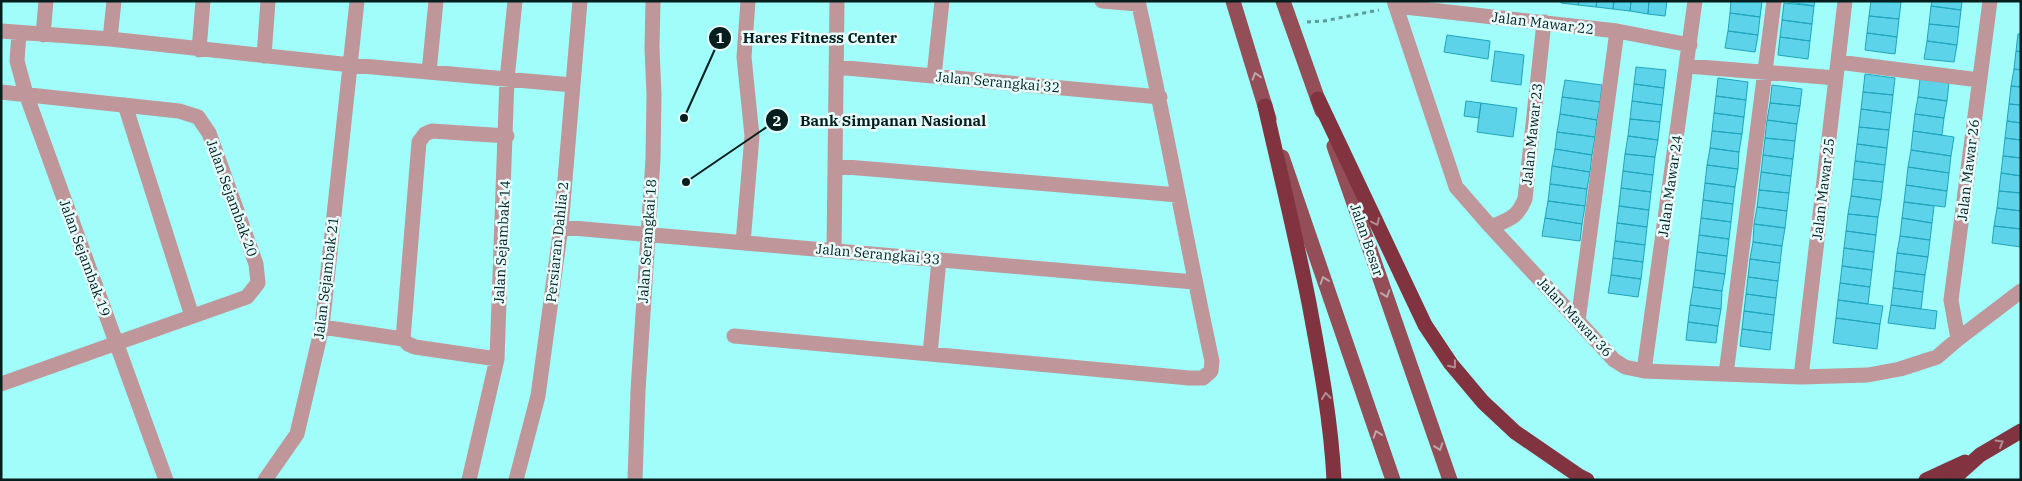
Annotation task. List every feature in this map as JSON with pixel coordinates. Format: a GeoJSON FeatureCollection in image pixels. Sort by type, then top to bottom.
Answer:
{"type":"FeatureCollection","features":[{"type":"Feature","properties":{"kind":"highway"},"geometry":{"type":"LineString","coordinates":[[1318,99],[1425,325],[1451,364],[1484,402],[1515,432],[1587,480]]}},
{"type":"Feature","properties":{"kind":"highway"},"geometry":{"type":"LineString","coordinates":[[1265,106],[1301,260],[1317,342],[1332,442],[1334,480]]}},
{"type":"Feature","properties":{"kind":"highway"},"geometry":{"type":"LineString","coordinates":[[1926,480],[1980,455],[2021,431]]}},
{"type":"Feature","properties":{"kind":"highway"},"geometry":{"type":"LineString","coordinates":[[1952,480],[1980,455]]}},
{"type":"Feature","properties":{"kind":"main road"},"geometry":{"type":"LineString","coordinates":[[1233,1],[1265,106],[1393,480]]}},
{"type":"Feature","properties":{"kind":"main road","name":"Jalan Besar"},"geometry":{"type":"LineString","coordinates":[[1283,1],[1450,480]]}},
{"type":"Feature","properties":{"kind":"street"},"geometry":{"type":"LineString","coordinates":[[42,35],[46,1]]}},
{"type":"Feature","properties":{"kind":"street"},"geometry":{"type":"LineString","coordinates":[[110,39],[114,1]]}},
{"type":"Feature","properties":{"kind":"street"},"geometry":{"type":"LineString","coordinates":[[199,50],[203,1]]}},
{"type":"Feature","properties":{"kind":"street"},"geometry":{"type":"LineString","coordinates":[[264,56],[268,1]]}},
{"type":"Feature","properties":{"kind":"street","name":"Jalan Sejambak 21"},"geometry":{"type":"LineString","coordinates":[[265,480],[297,434],[322,327],[357,1]]}},
{"type":"Feature","properties":{"kind":"street"},"geometry":{"type":"LineString","coordinates":[[429,72],[436,1]]}},
{"type":"Feature","properties":{"kind":"street","name":"Jalan Sejambak 14"},"geometry":{"type":"LineString","coordinates":[[469,480],[497,359],[507,78],[515,1]]}},
{"type":"Feature","properties":{"kind":"street","name":"Persiaran Dahlia 2"},"geometry":{"type":"LineString","coordinates":[[516,480],[538,396],[561,226],[580,1]]}},
{"type":"Feature","properties":{"kind":"street","name":"Jalan Serangkai 18"},"geometry":{"type":"LineString","coordinates":[[635,480],[654,95],[653,1]]}},
{"type":"Feature","properties":{"kind":"street"},"geometry":{"type":"LineString","coordinates":[[743,242],[752,136],[744,57],[748,1]]}},
{"type":"Feature","properties":{"kind":"street"},"geometry":{"type":"LineString","coordinates":[[834,250],[837,1]]}},
{"type":"Feature","properties":{"kind":"street"},"geometry":{"type":"LineString","coordinates":[[934,76],[942,1]]}},
{"type":"Feature","properties":{"kind":"street"},"geometry":{"type":"LineString","coordinates":[[734,336],[1189,378],[1203,378],[1211,371],[1212,361],[1194,282],[1160,97],[1138,3],[1102,1]]}},
{"type":"Feature","properties":{"kind":"street","name":"Jalan Mawar 24"},"geometry":{"type":"LineString","coordinates":[[1644,371],[1695,1]]}},
{"type":"Feature","properties":{"kind":"street"},"geometry":{"type":"LineString","coordinates":[[1726,374],[1774,1]]}},
{"type":"Feature","properties":{"kind":"street","name":"Jalan Mawar 25"},"geometry":{"type":"LineString","coordinates":[[1801,377],[1845,1]]}},
{"type":"Feature","properties":{"kind":"street","name":"Jalan Mawar 26"},"geometry":{"type":"LineString","coordinates":[[1958,339],[1951,300],[1990,1]]}},
{"type":"Feature","properties":{"kind":"street","name":"Jalan Mawar 22"},"geometry":{"type":"LineString","coordinates":[[1395,4],[1617,31],[1690,45]]}},
{"type":"Feature","properties":{"kind":"street","name":"Jalan Mawar 36"},"geometry":{"type":"LineString","coordinates":[[1395,4],[1456,186],[1491,227],[1614,360],[1625,367],[1644,371],[1801,377],[1868,374],[1900,369],[1937,357],[2021,292]]}},
{"type":"Feature","properties":{"kind":"street","name":"Jalan Mawar 23"},"geometry":{"type":"LineString","coordinates":[[1491,227],[1512,218],[1520,212],[1525,199],[1544,22]]}},
{"type":"Feature","properties":{"kind":"street"},"geometry":{"type":"LineString","coordinates":[[1,31],[110,39],[199,50],[572,85]]}},
{"type":"Feature","properties":{"kind":"street"},"geometry":{"type":"LineString","coordinates":[[1578,321],[1617,31]]}},
{"type":"Feature","properties":{"kind":"street","name":"Jalan Sejambak 19"},"geometry":{"type":"LineString","coordinates":[[19,33],[17,61],[26,94],[166,480]]}},
{"type":"Feature","properties":{"kind":"street"},"geometry":{"type":"LineString","coordinates":[[1838,62],[1979,80]]}},
{"type":"Feature","properties":{"kind":"street"},"geometry":{"type":"LineString","coordinates":[[1687,66],[1836,78]]}},
{"type":"Feature","properties":{"kind":"street","name":"Jalan Serangkai 32"},"geometry":{"type":"LineString","coordinates":[[836,67],[1160,97]]}},
{"type":"Feature","properties":{"kind":"street"},"geometry":{"type":"LineString","coordinates":[[1,92],[125,105],[192,316],[1,384]]}},
{"type":"Feature","properties":{"kind":"street","name":"Jalan Sejambak 20"},"geometry":{"type":"LineString","coordinates":[[125,105],[179,111],[198,117],[209,133],[256,264],[258,283],[247,296],[192,316]]}},
{"type":"Feature","properties":{"kind":"street"},"geometry":{"type":"LineString","coordinates":[[403,339],[419,142],[426,134],[432,131],[506,136]]}},
{"type":"Feature","properties":{"kind":"street"},"geometry":{"type":"LineString","coordinates":[[835,166],[1178,195]]}},
{"type":"Feature","properties":{"kind":"street","name":"Jalan Serangkai 33"},"geometry":{"type":"LineString","coordinates":[[561,226],[1194,282]]}},
{"type":"Feature","properties":{"kind":"street"},"geometry":{"type":"LineString","coordinates":[[930,354],[939,260]]}},
{"type":"Feature","properties":{"kind":"street"},"geometry":{"type":"LineString","coordinates":[[322,327],[403,339],[415,347],[497,359]]}},
{"type":"Feature","properties":{"kind":"path"},"geometry":{"type":"LineString","coordinates":[[1291,24],[1324,21],[1395,4]]}},
{"type":"Feature","properties":{"kind":"building"},"geometry":{"type":"Polygon","coordinates":[[[1561,1],[1579,1],[1578,5],[1561,3],[1561,1]]]}},
{"type":"Feature","properties":{"kind":"building"},"geometry":{"type":"Polygon","coordinates":[[[1579,1],[1597,1],[1596,7],[1578,5],[1579,1]]]}},
{"type":"Feature","properties":{"kind":"building"},"geometry":{"type":"Polygon","coordinates":[[[1597,1],[1614,1],[1613,9],[1596,7],[1597,1]]]}},
{"type":"Feature","properties":{"kind":"building"},"geometry":{"type":"Polygon","coordinates":[[[1614,1],[1631,1],[1630,11],[1613,9],[1614,1]]]}},
{"type":"Feature","properties":{"kind":"building"},"geometry":{"type":"Polygon","coordinates":[[[1631,1],[1649,1],[1648,14],[1630,11],[1631,1]]]}},
{"type":"Feature","properties":{"kind":"building"},"geometry":{"type":"Polygon","coordinates":[[[1649,1],[1667,1],[1665,16],[1648,14],[1649,1]]]}},
{"type":"Feature","properties":{"kind":"building"},"geometry":{"type":"Polygon","coordinates":[[[1731,1],[1762,1],[1760,17],[1730,13],[1731,1]]]}},
{"type":"Feature","properties":{"kind":"building"},"geometry":{"type":"Polygon","coordinates":[[[1784,1],[1815,1],[1814,6],[1784,1]]]}},
{"type":"Feature","properties":{"kind":"building"},"geometry":{"type":"Polygon","coordinates":[[[1871,1],[1901,2],[1899,19],[1869,16],[1871,1]]]}},
{"type":"Feature","properties":{"kind":"building"},"geometry":{"type":"Polygon","coordinates":[[[1932,1],[1962,1],[1961,10],[1931,6],[1932,1]]]}},
{"type":"Feature","properties":{"kind":"building"},"geometry":{"type":"Polygon","coordinates":[[[1784,3],[1814,6],[1812,24],[1782,20],[1784,3]]]}},
{"type":"Feature","properties":{"kind":"building"},"geometry":{"type":"Polygon","coordinates":[[[1931,6],[1961,10],[1959,27],[1929,24],[1931,6]]]}},
{"type":"Feature","properties":{"kind":"building"},"geometry":{"type":"Polygon","coordinates":[[[1730,13],[1760,17],[1758,35],[1728,31],[1730,13]]]}},
{"type":"Feature","properties":{"kind":"building"},"geometry":{"type":"Polygon","coordinates":[[[1869,16],[1899,19],[1897,37],[1867,33],[1869,16]]]}},
{"type":"Feature","properties":{"kind":"building"},"geometry":{"type":"Polygon","coordinates":[[[1782,20],[1812,24],[1810,41],[1780,37],[1782,20]]]}},
{"type":"Feature","properties":{"kind":"building"},"geometry":{"type":"Polygon","coordinates":[[[1929,24],[1959,27],[1957,45],[1927,41],[1929,24]]]}},
{"type":"Feature","properties":{"kind":"building"},"geometry":{"type":"Polygon","coordinates":[[[1728,31],[1758,35],[1755,52],[1725,48],[1728,31]]]}},
{"type":"Feature","properties":{"kind":"building"},"geometry":{"type":"Polygon","coordinates":[[[1867,33],[1897,37],[1895,54],[1865,50],[1867,33]]]}},
{"type":"Feature","properties":{"kind":"building"},"geometry":{"type":"Polygon","coordinates":[[[2018,34],[2021,34],[2021,52],[2016,51],[2018,34]]]}},
{"type":"Feature","properties":{"kind":"building"},"geometry":{"type":"Polygon","coordinates":[[[1447,35],[1490,41],[1488,59],[1444,52],[1447,35]]]}},
{"type":"Feature","properties":{"kind":"building"},"geometry":{"type":"Polygon","coordinates":[[[1780,37],[1810,41],[1808,59],[1778,55],[1780,37]]]}},
{"type":"Feature","properties":{"kind":"building"},"geometry":{"type":"Polygon","coordinates":[[[1927,41],[1957,45],[1954,62],[1924,59],[1927,41]]]}},
{"type":"Feature","properties":{"kind":"building"},"geometry":{"type":"Polygon","coordinates":[[[1495,51],[1524,55],[1521,85],[1491,81],[1495,51]]]}},
{"type":"Feature","properties":{"kind":"building"},"geometry":{"type":"Polygon","coordinates":[[[2016,51],[2021,52],[2021,70],[2014,69],[2016,51]]]}},
{"type":"Feature","properties":{"kind":"building"},"geometry":{"type":"Polygon","coordinates":[[[1636,67],[1666,70],[1664,88],[1634,84],[1636,67]]]}},
{"type":"Feature","properties":{"kind":"building"},"geometry":{"type":"Polygon","coordinates":[[[2014,69],[2021,70],[2021,87],[2011,86],[2014,69]]]}},
{"type":"Feature","properties":{"kind":"building"},"geometry":{"type":"Polygon","coordinates":[[[1865,74],[1895,78],[1893,95],[1863,92],[1865,74]]]}},
{"type":"Feature","properties":{"kind":"building"},"geometry":{"type":"Polygon","coordinates":[[[1718,78],[1748,82],[1746,100],[1716,96],[1718,78]]]}},
{"type":"Feature","properties":{"kind":"building"},"geometry":{"type":"Polygon","coordinates":[[[1920,79],[1949,83],[1947,101],[1918,97],[1920,79]]]}},
{"type":"Feature","properties":{"kind":"building"},"geometry":{"type":"Polygon","coordinates":[[[1565,80],[1602,85],[1600,102],[1562,97],[1565,80]]]}},
{"type":"Feature","properties":{"kind":"building"},"geometry":{"type":"Polygon","coordinates":[[[1634,84],[1664,88],[1662,105],[1632,101],[1634,84]]]}},
{"type":"Feature","properties":{"kind":"building"},"geometry":{"type":"Polygon","coordinates":[[[1772,85],[1802,89],[1800,106],[1770,103],[1772,85]]]}},
{"type":"Feature","properties":{"kind":"building"},"geometry":{"type":"Polygon","coordinates":[[[2011,86],[2021,87],[2021,105],[2009,104],[2011,86]]]}},
{"type":"Feature","properties":{"kind":"building"},"geometry":{"type":"Polygon","coordinates":[[[1863,92],[1893,95],[1891,113],[1861,109],[1863,92]]]}},
{"type":"Feature","properties":{"kind":"building"},"geometry":{"type":"Polygon","coordinates":[[[1716,96],[1746,100],[1744,117],[1714,113],[1716,96]]]}},
{"type":"Feature","properties":{"kind":"building"},"geometry":{"type":"Polygon","coordinates":[[[1562,97],[1600,102],[1597,120],[1560,114],[1562,97]]]}},
{"type":"Feature","properties":{"kind":"building"},"geometry":{"type":"Polygon","coordinates":[[[1918,97],[1947,101],[1944,118],[1915,114],[1918,97]]]}},
{"type":"Feature","properties":{"kind":"building"},"geometry":{"type":"Polygon","coordinates":[[[1466,101],[1481,103],[1479,118],[1464,116],[1466,101]]]}},
{"type":"Feature","properties":{"kind":"building"},"geometry":{"type":"Polygon","coordinates":[[[1632,101],[1662,105],[1660,122],[1630,119],[1632,101]]]}},
{"type":"Feature","properties":{"kind":"building"},"geometry":{"type":"Polygon","coordinates":[[[1481,103],[1517,108],[1513,137],[1477,132],[1481,103]]]}},
{"type":"Feature","properties":{"kind":"building"},"geometry":{"type":"Polygon","coordinates":[[[1770,103],[1800,106],[1797,124],[1767,120],[1770,103]]]}},
{"type":"Feature","properties":{"kind":"building"},"geometry":{"type":"Polygon","coordinates":[[[2009,104],[2021,105],[2021,123],[2007,121],[2009,104]]]}},
{"type":"Feature","properties":{"kind":"building"},"geometry":{"type":"Polygon","coordinates":[[[1861,109],[1891,113],[1889,130],[1859,127],[1861,109]]]}},
{"type":"Feature","properties":{"kind":"building"},"geometry":{"type":"Polygon","coordinates":[[[1714,113],[1744,117],[1742,134],[1712,131],[1714,113]]]}},
{"type":"Feature","properties":{"kind":"building"},"geometry":{"type":"Polygon","coordinates":[[[1560,114],[1597,120],[1595,137],[1557,132],[1560,114]]]}},
{"type":"Feature","properties":{"kind":"building"},"geometry":{"type":"Polygon","coordinates":[[[1915,114],[1944,118],[1942,135],[1913,131],[1915,114]]]}},
{"type":"Feature","properties":{"kind":"building"},"geometry":{"type":"Polygon","coordinates":[[[1630,119],[1660,122],[1658,140],[1628,136],[1630,119]]]}},
{"type":"Feature","properties":{"kind":"building"},"geometry":{"type":"Polygon","coordinates":[[[1767,120],[1797,124],[1795,141],[1765,138],[1767,120]]]}},
{"type":"Feature","properties":{"kind":"building"},"geometry":{"type":"Polygon","coordinates":[[[2007,121],[2021,123],[2021,140],[2005,138],[2007,121]]]}},
{"type":"Feature","properties":{"kind":"building"},"geometry":{"type":"Polygon","coordinates":[[[1859,127],[1889,130],[1887,148],[1857,144],[1859,127]]]}},
{"type":"Feature","properties":{"kind":"building"},"geometry":{"type":"Polygon","coordinates":[[[1712,131],[1742,134],[1739,152],[1710,148],[1712,131]]]}},
{"type":"Feature","properties":{"kind":"building"},"geometry":{"type":"Polygon","coordinates":[[[1913,131],[1954,137],[1951,156],[1911,150],[1913,131]]]}},
{"type":"Feature","properties":{"kind":"building"},"geometry":{"type":"Polygon","coordinates":[[[1557,132],[1595,137],[1592,155],[1555,149],[1557,132]]]}},
{"type":"Feature","properties":{"kind":"building"},"geometry":{"type":"Polygon","coordinates":[[[1628,136],[1658,140],[1655,157],[1625,154],[1628,136]]]}},
{"type":"Feature","properties":{"kind":"building"},"geometry":{"type":"Polygon","coordinates":[[[1765,138],[1795,141],[1793,159],[1763,155],[1765,138]]]}},
{"type":"Feature","properties":{"kind":"building"},"geometry":{"type":"Polygon","coordinates":[[[2005,138],[2021,140],[2021,158],[2003,156],[2005,138]]]}},
{"type":"Feature","properties":{"kind":"building"},"geometry":{"type":"Polygon","coordinates":[[[1857,144],[1887,148],[1885,165],[1855,161],[1857,144]]]}},
{"type":"Feature","properties":{"kind":"building"},"geometry":{"type":"Polygon","coordinates":[[[1710,148],[1739,152],[1738,169],[1707,165],[1710,148]]]}},
{"type":"Feature","properties":{"kind":"building"},"geometry":{"type":"Polygon","coordinates":[[[1555,149],[1592,155],[1590,172],[1552,166],[1555,149]]]}},
{"type":"Feature","properties":{"kind":"building"},"geometry":{"type":"Polygon","coordinates":[[[1911,150],[1951,156],[1949,173],[1908,167],[1911,150]]]}},
{"type":"Feature","properties":{"kind":"building"},"geometry":{"type":"Polygon","coordinates":[[[1625,154],[1655,157],[1653,175],[1623,171],[1625,154]]]}},
{"type":"Feature","properties":{"kind":"building"},"geometry":{"type":"Polygon","coordinates":[[[1763,155],[1793,159],[1791,176],[1761,172],[1763,155]]]}},
{"type":"Feature","properties":{"kind":"building"},"geometry":{"type":"Polygon","coordinates":[[[2003,156],[2021,158],[2021,176],[2001,173],[2003,156]]]}},
{"type":"Feature","properties":{"kind":"building"},"geometry":{"type":"Polygon","coordinates":[[[1855,161],[1885,165],[1883,182],[1853,179],[1855,161]]]}},
{"type":"Feature","properties":{"kind":"building"},"geometry":{"type":"Polygon","coordinates":[[[1707,165],[1738,169],[1735,187],[1705,183],[1707,165]]]}},
{"type":"Feature","properties":{"kind":"building"},"geometry":{"type":"Polygon","coordinates":[[[1552,166],[1590,172],[1587,189],[1550,184],[1552,166]]]}},
{"type":"Feature","properties":{"kind":"building"},"geometry":{"type":"Polygon","coordinates":[[[1908,167],[1949,173],[1947,191],[1906,185],[1908,167]]]}},
{"type":"Feature","properties":{"kind":"building"},"geometry":{"type":"Polygon","coordinates":[[[1623,171],[1653,175],[1651,192],[1621,188],[1623,171]]]}},
{"type":"Feature","properties":{"kind":"building"},"geometry":{"type":"Polygon","coordinates":[[[1761,172],[1791,176],[1789,193],[1759,190],[1761,172]]]}},
{"type":"Feature","properties":{"kind":"building"},"geometry":{"type":"Polygon","coordinates":[[[2001,173],[2021,176],[2021,193],[1999,191],[2001,173]]]}},
{"type":"Feature","properties":{"kind":"building"},"geometry":{"type":"Polygon","coordinates":[[[1853,179],[1883,182],[1881,200],[1851,196],[1853,179]]]}},
{"type":"Feature","properties":{"kind":"building"},"geometry":{"type":"Polygon","coordinates":[[[1705,183],[1735,187],[1733,204],[1703,200],[1705,183]]]}},
{"type":"Feature","properties":{"kind":"building"},"geometry":{"type":"Polygon","coordinates":[[[1550,184],[1587,189],[1585,206],[1548,201],[1550,184]]]}},
{"type":"Feature","properties":{"kind":"building"},"geometry":{"type":"Polygon","coordinates":[[[1906,185],[1947,191],[1945,207],[1904,202],[1906,185]]]}},
{"type":"Feature","properties":{"kind":"building"},"geometry":{"type":"Polygon","coordinates":[[[1621,188],[1651,192],[1649,210],[1619,206],[1621,188]]]}},
{"type":"Feature","properties":{"kind":"building"},"geometry":{"type":"Polygon","coordinates":[[[1759,190],[1789,193],[1787,211],[1757,207],[1759,190]]]}},
{"type":"Feature","properties":{"kind":"building"},"geometry":{"type":"Polygon","coordinates":[[[1999,191],[2021,193],[2021,211],[1997,208],[1999,191]]]}},
{"type":"Feature","properties":{"kind":"building"},"geometry":{"type":"Polygon","coordinates":[[[1851,196],[1881,200],[1878,217],[1848,214],[1851,196]]]}},
{"type":"Feature","properties":{"kind":"building"},"geometry":{"type":"Polygon","coordinates":[[[1703,200],[1733,204],[1731,222],[1701,218],[1703,200]]]}},
{"type":"Feature","properties":{"kind":"building"},"geometry":{"type":"Polygon","coordinates":[[[1548,201],[1585,206],[1582,224],[1545,218],[1548,201]]]}},
{"type":"Feature","properties":{"kind":"building"},"geometry":{"type":"Polygon","coordinates":[[[1904,202],[1934,206],[1932,223],[1902,218],[1904,202]]]}},
{"type":"Feature","properties":{"kind":"building"},"geometry":{"type":"Polygon","coordinates":[[[1619,206],[1649,210],[1647,227],[1617,223],[1619,206]]]}},
{"type":"Feature","properties":{"kind":"building"},"geometry":{"type":"Polygon","coordinates":[[[1757,207],[1787,211],[1785,228],[1754,224],[1757,207]]]}},
{"type":"Feature","properties":{"kind":"building"},"geometry":{"type":"Polygon","coordinates":[[[1997,208],[2021,211],[2021,229],[1994,226],[1997,208]]]}},
{"type":"Feature","properties":{"kind":"building"},"geometry":{"type":"Polygon","coordinates":[[[1848,214],[1878,217],[1876,235],[1846,231],[1848,214]]]}},
{"type":"Feature","properties":{"kind":"building"},"geometry":{"type":"Polygon","coordinates":[[[1545,218],[1582,224],[1580,241],[1542,236],[1545,218]]]}},
{"type":"Feature","properties":{"kind":"building"},"geometry":{"type":"Polygon","coordinates":[[[1701,218],[1731,222],[1729,239],[1699,235],[1701,218]]]}},
{"type":"Feature","properties":{"kind":"building"},"geometry":{"type":"Polygon","coordinates":[[[1902,218],[1932,223],[1930,240],[1900,236],[1902,218]]]}},
{"type":"Feature","properties":{"kind":"building"},"geometry":{"type":"Polygon","coordinates":[[[1617,223],[1647,227],[1645,245],[1615,241],[1617,223]]]}},
{"type":"Feature","properties":{"kind":"building"},"geometry":{"type":"Polygon","coordinates":[[[1754,224],[1785,228],[1782,246],[1753,242],[1754,224]]]}},
{"type":"Feature","properties":{"kind":"building"},"geometry":{"type":"Polygon","coordinates":[[[1994,226],[2021,229],[2021,247],[1992,243],[1994,226]]]}},
{"type":"Feature","properties":{"kind":"building"},"geometry":{"type":"Polygon","coordinates":[[[1846,231],[1876,235],[1874,252],[1844,248],[1846,231]]]}},
{"type":"Feature","properties":{"kind":"building"},"geometry":{"type":"Polygon","coordinates":[[[1699,235],[1729,239],[1727,256],[1697,252],[1699,235]]]}},
{"type":"Feature","properties":{"kind":"building"},"geometry":{"type":"Polygon","coordinates":[[[1900,236],[1930,240],[1928,257],[1897,253],[1900,236]]]}},
{"type":"Feature","properties":{"kind":"building"},"geometry":{"type":"Polygon","coordinates":[[[1615,241],[1645,245],[1643,262],[1613,258],[1615,241]]]}},
{"type":"Feature","properties":{"kind":"building"},"geometry":{"type":"Polygon","coordinates":[[[1753,242],[1782,246],[1780,263],[1750,259],[1753,242]]]}},
{"type":"Feature","properties":{"kind":"building"},"geometry":{"type":"Polygon","coordinates":[[[1844,248],[1874,252],[1872,270],[1842,266],[1844,248]]]}},
{"type":"Feature","properties":{"kind":"building"},"geometry":{"type":"Polygon","coordinates":[[[1697,252],[1727,256],[1725,274],[1695,270],[1697,252]]]}},
{"type":"Feature","properties":{"kind":"building"},"geometry":{"type":"Polygon","coordinates":[[[1897,253],[1928,257],[1925,275],[1895,271],[1897,253]]]}},
{"type":"Feature","properties":{"kind":"building"},"geometry":{"type":"Polygon","coordinates":[[[1613,258],[1643,262],[1641,279],[1611,275],[1613,258]]]}},
{"type":"Feature","properties":{"kind":"building"},"geometry":{"type":"Polygon","coordinates":[[[1750,259],[1780,263],[1778,281],[1748,277],[1750,259]]]}},
{"type":"Feature","properties":{"kind":"building"},"geometry":{"type":"Polygon","coordinates":[[[1842,266],[1872,270],[1870,287],[1840,283],[1842,266]]]}},
{"type":"Feature","properties":{"kind":"building"},"geometry":{"type":"Polygon","coordinates":[[[1695,270],[1725,274],[1722,291],[1693,287],[1695,270]]]}},
{"type":"Feature","properties":{"kind":"building"},"geometry":{"type":"Polygon","coordinates":[[[1895,271],[1925,275],[1923,292],[1893,288],[1895,271]]]}},
{"type":"Feature","properties":{"kind":"building"},"geometry":{"type":"Polygon","coordinates":[[[1611,275],[1641,279],[1638,297],[1608,293],[1611,275]]]}},
{"type":"Feature","properties":{"kind":"building"},"geometry":{"type":"Polygon","coordinates":[[[1748,277],[1778,281],[1776,298],[1746,294],[1748,277]]]}},
{"type":"Feature","properties":{"kind":"building"},"geometry":{"type":"Polygon","coordinates":[[[1840,283],[1870,287],[1868,304],[1838,300],[1840,283]]]}},
{"type":"Feature","properties":{"kind":"building"},"geometry":{"type":"Polygon","coordinates":[[[1693,287],[1722,291],[1721,309],[1690,305],[1693,287]]]}},
{"type":"Feature","properties":{"kind":"building"},"geometry":{"type":"Polygon","coordinates":[[[1893,288],[1923,292],[1921,309],[1891,305],[1893,288]]]}},
{"type":"Feature","properties":{"kind":"building"},"geometry":{"type":"Polygon","coordinates":[[[1746,294],[1776,298],[1774,315],[1744,311],[1746,294]]]}},
{"type":"Feature","properties":{"kind":"building"},"geometry":{"type":"Polygon","coordinates":[[[1838,300],[1883,306],[1880,324],[1836,318],[1838,300]]]}},
{"type":"Feature","properties":{"kind":"building"},"geometry":{"type":"Polygon","coordinates":[[[1690,305],[1721,309],[1718,326],[1688,322],[1690,305]]]}},
{"type":"Feature","properties":{"kind":"building"},"geometry":{"type":"Polygon","coordinates":[[[1891,305],[1937,311],[1935,329],[1888,323],[1891,305]]]}},
{"type":"Feature","properties":{"kind":"building"},"geometry":{"type":"Polygon","coordinates":[[[1744,311],[1774,315],[1772,333],[1742,329],[1744,311]]]}},
{"type":"Feature","properties":{"kind":"building"},"geometry":{"type":"Polygon","coordinates":[[[1836,318],[1880,324],[1877,349],[1833,343],[1836,318]]]}},
{"type":"Feature","properties":{"kind":"building"},"geometry":{"type":"Polygon","coordinates":[[[1688,322],[1718,326],[1716,343],[1686,340],[1688,322]]]}},
{"type":"Feature","properties":{"kind":"building"},"geometry":{"type":"Polygon","coordinates":[[[1742,329],[1772,333],[1770,350],[1740,346],[1742,329]]]}},
{"type":"Feature","properties":{"kind":"place","name":"Hares Fitness Center"},"geometry":{"type":"Point","coordinates":[684,118]}},
{"type":"Feature","properties":{"kind":"place","name":"Bank Simpanan Nasional"},"geometry":{"type":"Point","coordinates":[686,182]}}]}
